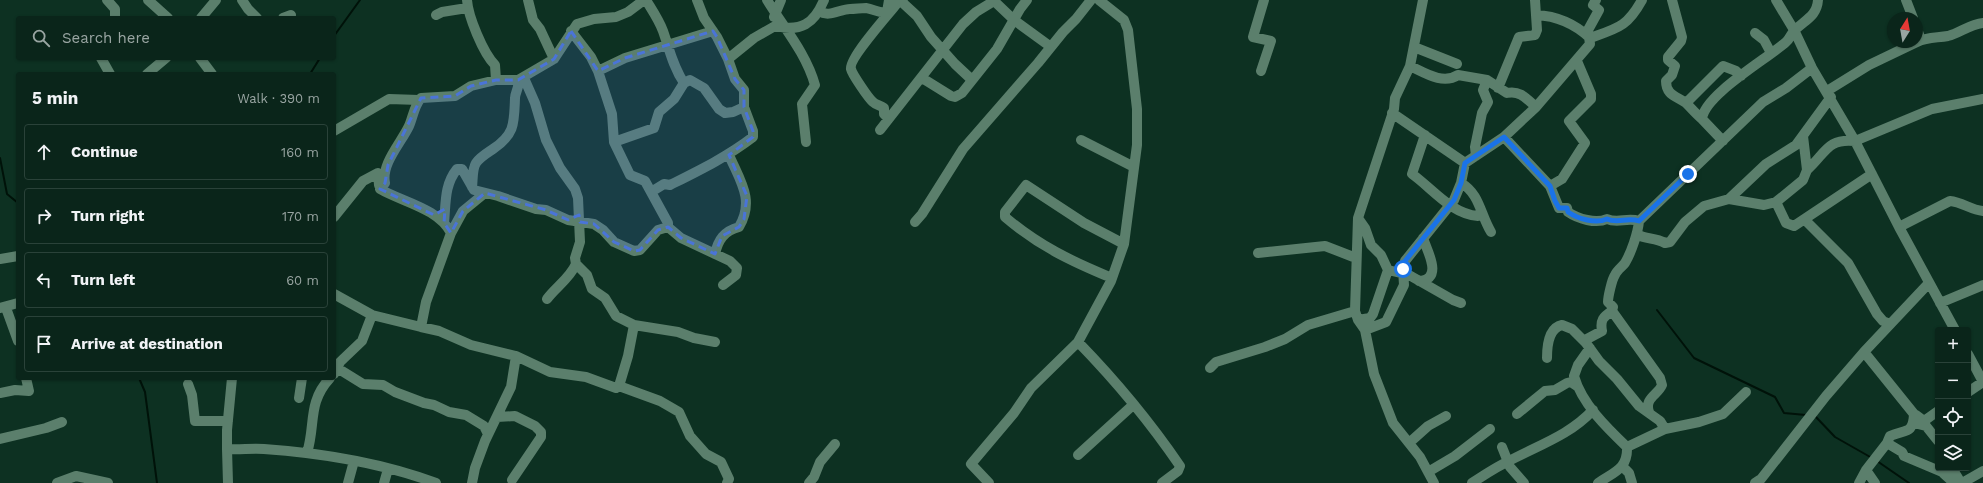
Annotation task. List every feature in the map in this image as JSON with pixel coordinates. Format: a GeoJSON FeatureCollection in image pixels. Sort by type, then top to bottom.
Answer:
{"type":"FeatureCollection","features":[{"type":"Feature","properties":{"kind":"street"},"geometry":{"type":"LineString","coordinates":[[107,0],[115,9],[114,16]]}},
{"type":"Feature","properties":{"kind":"street"},"geometry":{"type":"LineString","coordinates":[[148,0],[166,16]]}},
{"type":"Feature","properties":{"kind":"street"},"geometry":{"type":"LineString","coordinates":[[204,16],[216,0]]}},
{"type":"Feature","properties":{"kind":"street"},"geometry":{"type":"LineString","coordinates":[[242,0],[255,16]]}},
{"type":"Feature","properties":{"kind":"street"},"geometry":{"type":"LineString","coordinates":[[528,0],[533,20],[540,29],[554,59]]}},
{"type":"Feature","properties":{"kind":"street"},"geometry":{"type":"LineString","coordinates":[[336,130],[389,99],[419,100],[428,97],[455,96],[471,86],[496,80],[521,79],[554,59],[577,24],[584,21],[616,17],[628,12],[645,0],[663,31],[666,45],[679,76],[684,83]]}},
{"type":"Feature","properties":{"kind":"street"},"geometry":{"type":"LineString","coordinates":[[651,192],[664,184],[670,185],[689,174],[695,174],[707,165],[729,155],[753,137],[753,131],[744,107],[744,90],[735,79],[728,59],[704,18],[697,0]]}},
{"type":"Feature","properties":{"kind":"street"},"geometry":{"type":"LineString","coordinates":[[767,0],[799,47],[812,72],[815,85],[802,104],[806,142]]}},
{"type":"Feature","properties":{"kind":"street"},"geometry":{"type":"LineString","coordinates":[[770,28],[781,0]]}},
{"type":"Feature","properties":{"kind":"street"},"geometry":{"type":"LineString","coordinates":[[728,59],[749,42],[770,28],[775,26],[786,28],[804,25],[814,18],[824,0]]}},
{"type":"Feature","properties":{"kind":"street"},"geometry":{"type":"LineString","coordinates":[[888,12],[889,0]]}},
{"type":"Feature","properties":{"kind":"street"},"geometry":{"type":"LineString","coordinates":[[888,118],[884,114],[884,108],[873,102],[858,82],[850,68],[851,62],[888,12],[901,0],[942,50],[972,79]]}},
{"type":"Feature","properties":{"kind":"street"},"geometry":{"type":"LineString","coordinates":[[880,130],[963,24],[976,12],[993,0],[1014,20],[1051,48]]}},
{"type":"Feature","properties":{"kind":"street"},"geometry":{"type":"LineString","coordinates":[[922,78],[955,97],[962,93],[997,49],[1027,0]]}},
{"type":"Feature","properties":{"kind":"street"},"geometry":{"type":"LineString","coordinates":[[915,222],[922,214],[963,149],[1091,0]]}},
{"type":"Feature","properties":{"kind":"street"},"geometry":{"type":"LineString","coordinates":[[990,483],[971,464],[1014,413],[1031,388],[1078,342],[1112,278],[1124,244],[1137,145],[1137,109],[1128,30],[1124,20],[1099,0]]}},
{"type":"Feature","properties":{"kind":"street"},"geometry":{"type":"LineString","coordinates":[[1261,71],[1271,41],[1253,37],[1264,0]]}},
{"type":"Feature","properties":{"kind":"street"},"geometry":{"type":"LineString","coordinates":[[1423,0],[1410,66],[1395,98],[1392,113],[1358,218],[1356,258],[1357,315],[1365,330],[1379,391],[1393,423],[1420,458],[1434,483]]}},
{"type":"Feature","properties":{"kind":"street"},"geometry":{"type":"LineString","coordinates":[[1498,88],[1519,37],[1535,35],[1537,30],[1535,0]]}},
{"type":"Feature","properties":{"kind":"street"},"geometry":{"type":"LineString","coordinates":[[1423,238],[1433,264],[1427,279],[1410,277],[1403,269],[1407,259],[1423,238],[1450,205],[1461,183],[1465,163],[1504,137],[1536,107],[1577,61],[1576,59],[1590,44],[1588,30],[1599,10],[1593,5],[1596,0]]}},
{"type":"Feature","properties":{"kind":"street"},"geometry":{"type":"LineString","coordinates":[[1590,38],[1613,30],[1628,22],[1642,0]]}},
{"type":"Feature","properties":{"kind":"street"},"geometry":{"type":"LineString","coordinates":[[1672,0],[1682,37],[1681,41],[1668,57],[1668,60],[1675,66],[1675,70],[1666,81],[1666,89],[1672,96],[1686,104],[1723,141]]}},
{"type":"Feature","properties":{"kind":"street"},"geometry":{"type":"LineString","coordinates":[[1776,0],[1794,30],[1812,68],[1829,94],[1855,141],[1899,227],[1953,327]]}},
{"type":"Feature","properties":{"kind":"street"},"geometry":{"type":"LineString","coordinates":[[1702,119],[1702,114],[1711,100],[1740,76],[1787,42],[1794,30],[1806,22],[1816,11],[1818,0]]}},
{"type":"Feature","properties":{"kind":"street"},"geometry":{"type":"LineString","coordinates":[[1906,0],[1911,12]]}},
{"type":"Feature","properties":{"kind":"street"},"geometry":{"type":"LineString","coordinates":[[436,15],[467,4],[490,60],[495,65],[496,80]]}},
{"type":"Feature","properties":{"kind":"street"},"geometry":{"type":"LineString","coordinates":[[819,11],[822,13],[834,14],[842,10],[865,8],[882,14],[888,12]]}},
{"type":"Feature","properties":{"kind":"street"},"geometry":{"type":"LineString","coordinates":[[1536,15],[1548,15],[1566,22],[1590,38]]}},
{"type":"Feature","properties":{"kind":"street"},"geometry":{"type":"LineString","coordinates":[[1923,39],[1948,36],[1975,24],[1983,23]]}},
{"type":"Feature","properties":{"kind":"street"},"geometry":{"type":"LineString","coordinates":[[598,71],[626,58],[713,31]]}},
{"type":"Feature","properties":{"kind":"street"},"geometry":{"type":"LineString","coordinates":[[571,32],[591,57],[598,71],[612,114],[614,142],[630,175],[645,181],[668,223],[668,227],[681,238],[730,261],[737,268],[736,275],[723,285]]}},
{"type":"Feature","properties":{"kind":"street"},"geometry":{"type":"LineString","coordinates":[[1755,33],[1764,40],[1771,53]]}},
{"type":"Feature","properties":{"kind":"street"},"geometry":{"type":"LineString","coordinates":[[1414,47],[1457,64]]}},
{"type":"Feature","properties":{"kind":"street"},"geometry":{"type":"LineString","coordinates":[[1729,199],[1766,164],[1796,145],[1829,94],[1869,65],[1904,48]]}},
{"type":"Feature","properties":{"kind":"street"},"geometry":{"type":"LineString","coordinates":[[102,60],[109,72]]}},
{"type":"Feature","properties":{"kind":"street"},"geometry":{"type":"LineString","coordinates":[[149,72],[164,60]]}},
{"type":"Feature","properties":{"kind":"street"},"geometry":{"type":"LineString","coordinates":[[202,60],[210,72]]}},
{"type":"Feature","properties":{"kind":"street"},"geometry":{"type":"LineString","coordinates":[[1550,186],[1562,179],[1585,143],[1569,121],[1591,100],[1591,94],[1577,61]]}},
{"type":"Feature","properties":{"kind":"street"},"geometry":{"type":"LineString","coordinates":[[1410,66],[1439,78],[1451,80],[1458,75],[1487,80],[1507,94],[1514,92],[1522,95],[1536,107]]}},
{"type":"Feature","properties":{"kind":"street"},"geometry":{"type":"LineString","coordinates":[[1686,104],[1723,66],[1736,71],[1740,76]]}},
{"type":"Feature","properties":{"kind":"street"},"geometry":{"type":"LineString","coordinates":[[1649,412],[1647,407],[1650,399],[1662,385],[1660,378],[1612,311],[1613,307],[1608,302],[1611,285],[1615,275],[1624,264],[1630,253],[1637,234],[1639,221],[1763,102],[1786,88],[1812,68]]}},
{"type":"Feature","properties":{"kind":"street"},"geometry":{"type":"LineString","coordinates":[[472,187],[475,164],[481,157],[502,143],[512,132],[515,94],[521,79]]}},
{"type":"Feature","properties":{"kind":"street"},"geometry":{"type":"LineString","coordinates":[[521,79],[535,103],[546,140],[560,168],[575,189],[580,204],[580,242],[575,258],[576,264],[573,271],[556,287],[547,300]]}},
{"type":"Feature","properties":{"kind":"street"},"geometry":{"type":"LineString","coordinates":[[614,142],[654,128],[659,112],[674,99],[684,83],[690,80],[704,88],[719,109],[725,113],[733,112],[744,107]]}},
{"type":"Feature","properties":{"kind":"street"},"geometry":{"type":"LineString","coordinates":[[1476,156],[1475,147],[1482,113],[1488,102],[1483,90],[1487,80]]}},
{"type":"Feature","properties":{"kind":"street"},"geometry":{"type":"LineString","coordinates":[[1637,234],[1643,238],[1655,238],[1665,243],[1670,242],[1685,222],[1704,206],[1729,199],[1764,205],[1776,202],[1803,180],[1807,170],[1834,142],[1842,140],[1855,141],[1932,109],[1983,99]]}},
{"type":"Feature","properties":{"kind":"street"},"geometry":{"type":"LineString","coordinates":[[380,189],[386,183],[384,177],[388,165],[408,126],[419,100]]}},
{"type":"Feature","properties":{"kind":"street"},"geometry":{"type":"LineString","coordinates":[[1392,113],[1425,134],[1465,163]]}},
{"type":"Feature","properties":{"kind":"street"},"geometry":{"type":"LineString","coordinates":[[1425,134],[1412,174],[1450,205],[1473,216],[1478,216],[1482,210]]}},
{"type":"Feature","properties":{"kind":"street"},"geometry":{"type":"LineString","coordinates":[[1803,136],[1807,170]]}},
{"type":"Feature","properties":{"kind":"street"},"geometry":{"type":"LineString","coordinates":[[1504,137],[1550,186],[1559,208],[1567,208],[1568,212],[1572,215],[1584,219],[1603,221],[1607,219],[1614,222],[1629,218],[1639,221]]}},
{"type":"Feature","properties":{"kind":"street"},"geometry":{"type":"LineString","coordinates":[[1081,140],[1134,167]]}},
{"type":"Feature","properties":{"kind":"street"},"geometry":{"type":"LineString","coordinates":[[715,254],[718,242],[722,236],[730,230],[739,227],[744,219],[747,206],[747,196],[729,155]]}},
{"type":"Feature","properties":{"kind":"street"},"geometry":{"type":"LineString","coordinates":[[444,223],[446,191],[453,174],[457,169],[462,169],[474,190],[498,196],[536,209],[546,210],[568,220],[580,217],[604,230],[614,242],[634,251],[640,250],[658,230],[668,227]]}},
{"type":"Feature","properties":{"kind":"street"},"geometry":{"type":"LineString","coordinates":[[336,215],[363,181],[378,173],[380,189]]}},
{"type":"Feature","properties":{"kind":"street"},"geometry":{"type":"LineString","coordinates":[[1776,202],[1786,224],[1794,226],[1872,174]]}},
{"type":"Feature","properties":{"kind":"street"},"geometry":{"type":"LineString","coordinates":[[1461,183],[1471,189],[1481,205],[1483,216],[1491,232]]}},
{"type":"Feature","properties":{"kind":"street"},"geometry":{"type":"LineString","coordinates":[[1112,278],[1076,263],[1033,240],[1005,217],[1005,212],[1026,185],[1084,223],[1124,244]]}},
{"type":"Feature","properties":{"kind":"street"},"geometry":{"type":"LineString","coordinates":[[380,189],[434,215],[444,223],[451,233]]}},
{"type":"Feature","properties":{"kind":"street"},"geometry":{"type":"LineString","coordinates":[[421,326],[426,302],[451,233],[463,210],[485,193]]}},
{"type":"Feature","properties":{"kind":"street"},"geometry":{"type":"LineString","coordinates":[[1899,227],[1950,202],[1958,202],[1974,210],[1983,211]]}},
{"type":"Feature","properties":{"kind":"street"},"geometry":{"type":"LineString","coordinates":[[434,215],[443,210],[446,206]]}},
{"type":"Feature","properties":{"kind":"street"},"geometry":{"type":"LineString","coordinates":[[1210,368],[1216,362],[1234,358],[1285,339],[1308,325],[1357,315],[1370,318],[1373,314],[1388,270],[1381,254],[1371,246],[1365,228],[1358,218]]}},
{"type":"Feature","properties":{"kind":"street"},"geometry":{"type":"LineString","coordinates":[[1805,220],[1848,263],[1877,314],[1883,321],[1890,324]]}},
{"type":"Feature","properties":{"kind":"street"},"geometry":{"type":"LineString","coordinates":[[1258,253],[1326,246],[1356,258]]}},
{"type":"Feature","properties":{"kind":"street"},"geometry":{"type":"LineString","coordinates":[[0,259],[16,256]]}},
{"type":"Feature","properties":{"kind":"street"},"geometry":{"type":"LineString","coordinates":[[576,264],[586,275],[592,289],[604,298],[616,316],[634,326],[678,332],[694,338],[715,342]]}},
{"type":"Feature","properties":{"kind":"street"},"geometry":{"type":"LineString","coordinates":[[1388,270],[1410,277],[1461,303]]}},
{"type":"Feature","properties":{"kind":"street"},"geometry":{"type":"LineString","coordinates":[[1365,330],[1386,322],[1404,285],[1410,277]]}},
{"type":"Feature","properties":{"kind":"street"},"geometry":{"type":"LineString","coordinates":[[1761,482],[1826,396],[1864,352],[1929,283]]}},
{"type":"Feature","properties":{"kind":"street"},"geometry":{"type":"LineString","coordinates":[[1940,303],[1983,285]]}},
{"type":"Feature","properties":{"kind":"street"},"geometry":{"type":"LineString","coordinates":[[336,295],[372,315],[439,331],[471,345],[516,356],[550,372],[586,376],[616,388],[619,386],[660,401],[679,412],[690,436],[706,454],[721,462],[729,479],[727,483]]}},
{"type":"Feature","properties":{"kind":"street"},"geometry":{"type":"LineString","coordinates":[[16,304],[3,308],[16,337]]}},
{"type":"Feature","properties":{"kind":"street"},"geometry":{"type":"LineString","coordinates":[[1598,483],[1623,467],[1628,459],[1628,448],[1593,410],[1577,386],[1574,376],[1588,346],[1587,339],[1602,331],[1601,324],[1603,317],[1612,311]]}},
{"type":"Feature","properties":{"kind":"street"},"geometry":{"type":"LineString","coordinates":[[1373,314],[1389,314]]}},
{"type":"Feature","properties":{"kind":"street"},"geometry":{"type":"LineString","coordinates":[[336,369],[340,362],[362,341],[372,315]]}},
{"type":"Feature","properties":{"kind":"street"},"geometry":{"type":"LineString","coordinates":[[1547,358],[1547,340],[1560,325],[1572,329],[1640,406],[1660,421],[1665,429]]}},
{"type":"Feature","properties":{"kind":"street"},"geometry":{"type":"LineString","coordinates":[[619,386],[628,356],[634,326]]}},
{"type":"Feature","properties":{"kind":"street"},"geometry":{"type":"LineString","coordinates":[[1078,342],[1102,367],[1166,446],[1180,466],[1178,471],[1162,483]]}},
{"type":"Feature","properties":{"kind":"street"},"geometry":{"type":"LineString","coordinates":[[1864,352],[1914,418],[1926,426],[1935,437]]}},
{"type":"Feature","properties":{"kind":"street"},"geometry":{"type":"LineString","coordinates":[[472,483],[475,468],[488,434],[511,387],[516,356]]}},
{"type":"Feature","properties":{"kind":"street"},"geometry":{"type":"LineString","coordinates":[[1971,360],[1983,382],[1971,390]]}},
{"type":"Feature","properties":{"kind":"street"},"geometry":{"type":"LineString","coordinates":[[336,374],[347,374],[364,384],[383,385],[395,392],[424,403],[434,404],[449,412],[466,415],[484,426],[488,434]]}},
{"type":"Feature","properties":{"kind":"street"},"geometry":{"type":"LineString","coordinates":[[0,393],[15,390],[29,391],[26,380]]}},
{"type":"Feature","properties":{"kind":"street"},"geometry":{"type":"LineString","coordinates":[[228,483],[228,421],[232,380]]}},
{"type":"Feature","properties":{"kind":"street"},"geometry":{"type":"LineString","coordinates":[[299,398],[302,380]]}},
{"type":"Feature","properties":{"kind":"street"},"geometry":{"type":"LineString","coordinates":[[307,453],[312,439],[311,417],[317,398],[329,380]]}},
{"type":"Feature","properties":{"kind":"street"},"geometry":{"type":"LineString","coordinates":[[1517,414],[1545,392],[1555,390],[1571,382],[1577,386]]}},
{"type":"Feature","properties":{"kind":"street"},"geometry":{"type":"LineString","coordinates":[[188,384],[192,395],[195,421],[228,421]]}},
{"type":"Feature","properties":{"kind":"street"},"geometry":{"type":"LineString","coordinates":[[1628,448],[1665,429],[1699,422],[1723,414],[1746,392]]}},
{"type":"Feature","properties":{"kind":"street"},"geometry":{"type":"LineString","coordinates":[[1078,455],[1133,405]]}},
{"type":"Feature","properties":{"kind":"street"},"geometry":{"type":"LineString","coordinates":[[1472,483],[1508,461],[1547,444],[1568,432],[1584,420],[1593,410]]}},
{"type":"Feature","properties":{"kind":"street"},"geometry":{"type":"LineString","coordinates":[[1914,418],[1924,421],[1935,413]]}},
{"type":"Feature","properties":{"kind":"street"},"geometry":{"type":"LineString","coordinates":[[497,417],[515,416],[536,426],[541,432],[541,437],[512,480]]}},
{"type":"Feature","properties":{"kind":"street"},"geometry":{"type":"LineString","coordinates":[[1408,443],[1428,426],[1446,416]]}},
{"type":"Feature","properties":{"kind":"street"},"geometry":{"type":"LineString","coordinates":[[1859,483],[1866,470],[1887,443],[1890,436],[1907,431],[1914,418]]}},
{"type":"Feature","properties":{"kind":"street"},"geometry":{"type":"LineString","coordinates":[[0,439],[46,428],[62,422]]}},
{"type":"Feature","properties":{"kind":"street"},"geometry":{"type":"LineString","coordinates":[[1428,472],[1455,456],[1490,429]]}},
{"type":"Feature","properties":{"kind":"street"},"geometry":{"type":"LineString","coordinates":[[1887,443],[1902,452],[1904,456],[1942,472],[1954,483]]}},
{"type":"Feature","properties":{"kind":"street"},"geometry":{"type":"LineString","coordinates":[[809,483],[814,477],[820,462],[835,444]]}},
{"type":"Feature","properties":{"kind":"street"},"geometry":{"type":"LineString","coordinates":[[1502,447],[1510,467],[1524,483]]}},
{"type":"Feature","properties":{"kind":"street"},"geometry":{"type":"LineString","coordinates":[[227,449],[261,448],[307,453],[388,469],[436,483]]}},
{"type":"Feature","properties":{"kind":"street"},"geometry":{"type":"LineString","coordinates":[[348,483],[354,462]]}},
{"type":"Feature","properties":{"kind":"street"},"geometry":{"type":"LineString","coordinates":[[1623,467],[1629,473],[1632,483]]}},
{"type":"Feature","properties":{"kind":"street"},"geometry":{"type":"LineString","coordinates":[[384,483],[388,469]]}},
{"type":"Feature","properties":{"kind":"street"},"geometry":{"type":"LineString","coordinates":[[1866,470],[1875,483]]}},
{"type":"Feature","properties":{"kind":"street"},"geometry":{"type":"LineString","coordinates":[[1954,471],[1962,483],[1983,471]]}},
{"type":"Feature","properties":{"kind":"street"},"geometry":{"type":"LineString","coordinates":[[57,483],[76,476],[108,483]]}},
{"type":"Feature","properties":{"kind":"highlighted area"},"geometry":{"type":"Polygon","coordinates":[[[571,31],[598,71],[625,58],[713,31],[717,37],[735,79],[744,90],[744,107],[753,131],[753,137],[729,155],[747,196],[744,219],[739,227],[722,236],[715,254],[681,238],[668,227],[658,230],[640,250],[634,251],[614,242],[594,224],[580,222],[579,215],[568,220],[546,210],[485,193],[463,211],[451,233],[444,223],[445,209],[434,215],[380,189],[385,183],[388,165],[421,98],[455,96],[471,86],[496,80],[518,80],[554,59],[571,31]]]}},
{"type":"Feature","properties":{"kind":"waterway"},"geometry":{"type":"LineString","coordinates":[[336,33],[360,0]]}},
{"type":"Feature","properties":{"kind":"waterway"},"geometry":{"type":"LineString","coordinates":[[311,72],[319,60]]}},
{"type":"Feature","properties":{"kind":"waterway"},"geometry":{"type":"LineString","coordinates":[[0,158],[7,194],[16,201]]}},
{"type":"Feature","properties":{"kind":"waterway"},"geometry":{"type":"LineString","coordinates":[[1657,310],[1694,358],[1775,397],[1784,413],[1806,415]]}},
{"type":"Feature","properties":{"kind":"waterway"},"geometry":{"type":"LineString","coordinates":[[140,380],[145,392],[157,483]]}},
{"type":"Feature","properties":{"kind":"waterway"},"geometry":{"type":"LineString","coordinates":[[1815,416],[1835,437],[1872,458]]}},
{"type":"Feature","properties":{"kind":"waterway"},"geometry":{"type":"LineString","coordinates":[[1877,461],[1909,483]]}},
{"type":"Feature","properties":{"kind":"route"},"geometry":{"type":"LineString","coordinates":[[1403,269],[1405,261],[1454,200],[1461,183],[1465,163],[1504,137],[1550,186],[1559,208],[1567,208],[1568,212],[1572,215],[1584,219],[1603,221],[1607,219],[1614,222],[1629,218],[1639,221],[1664,199],[1688,174]]}}]}
